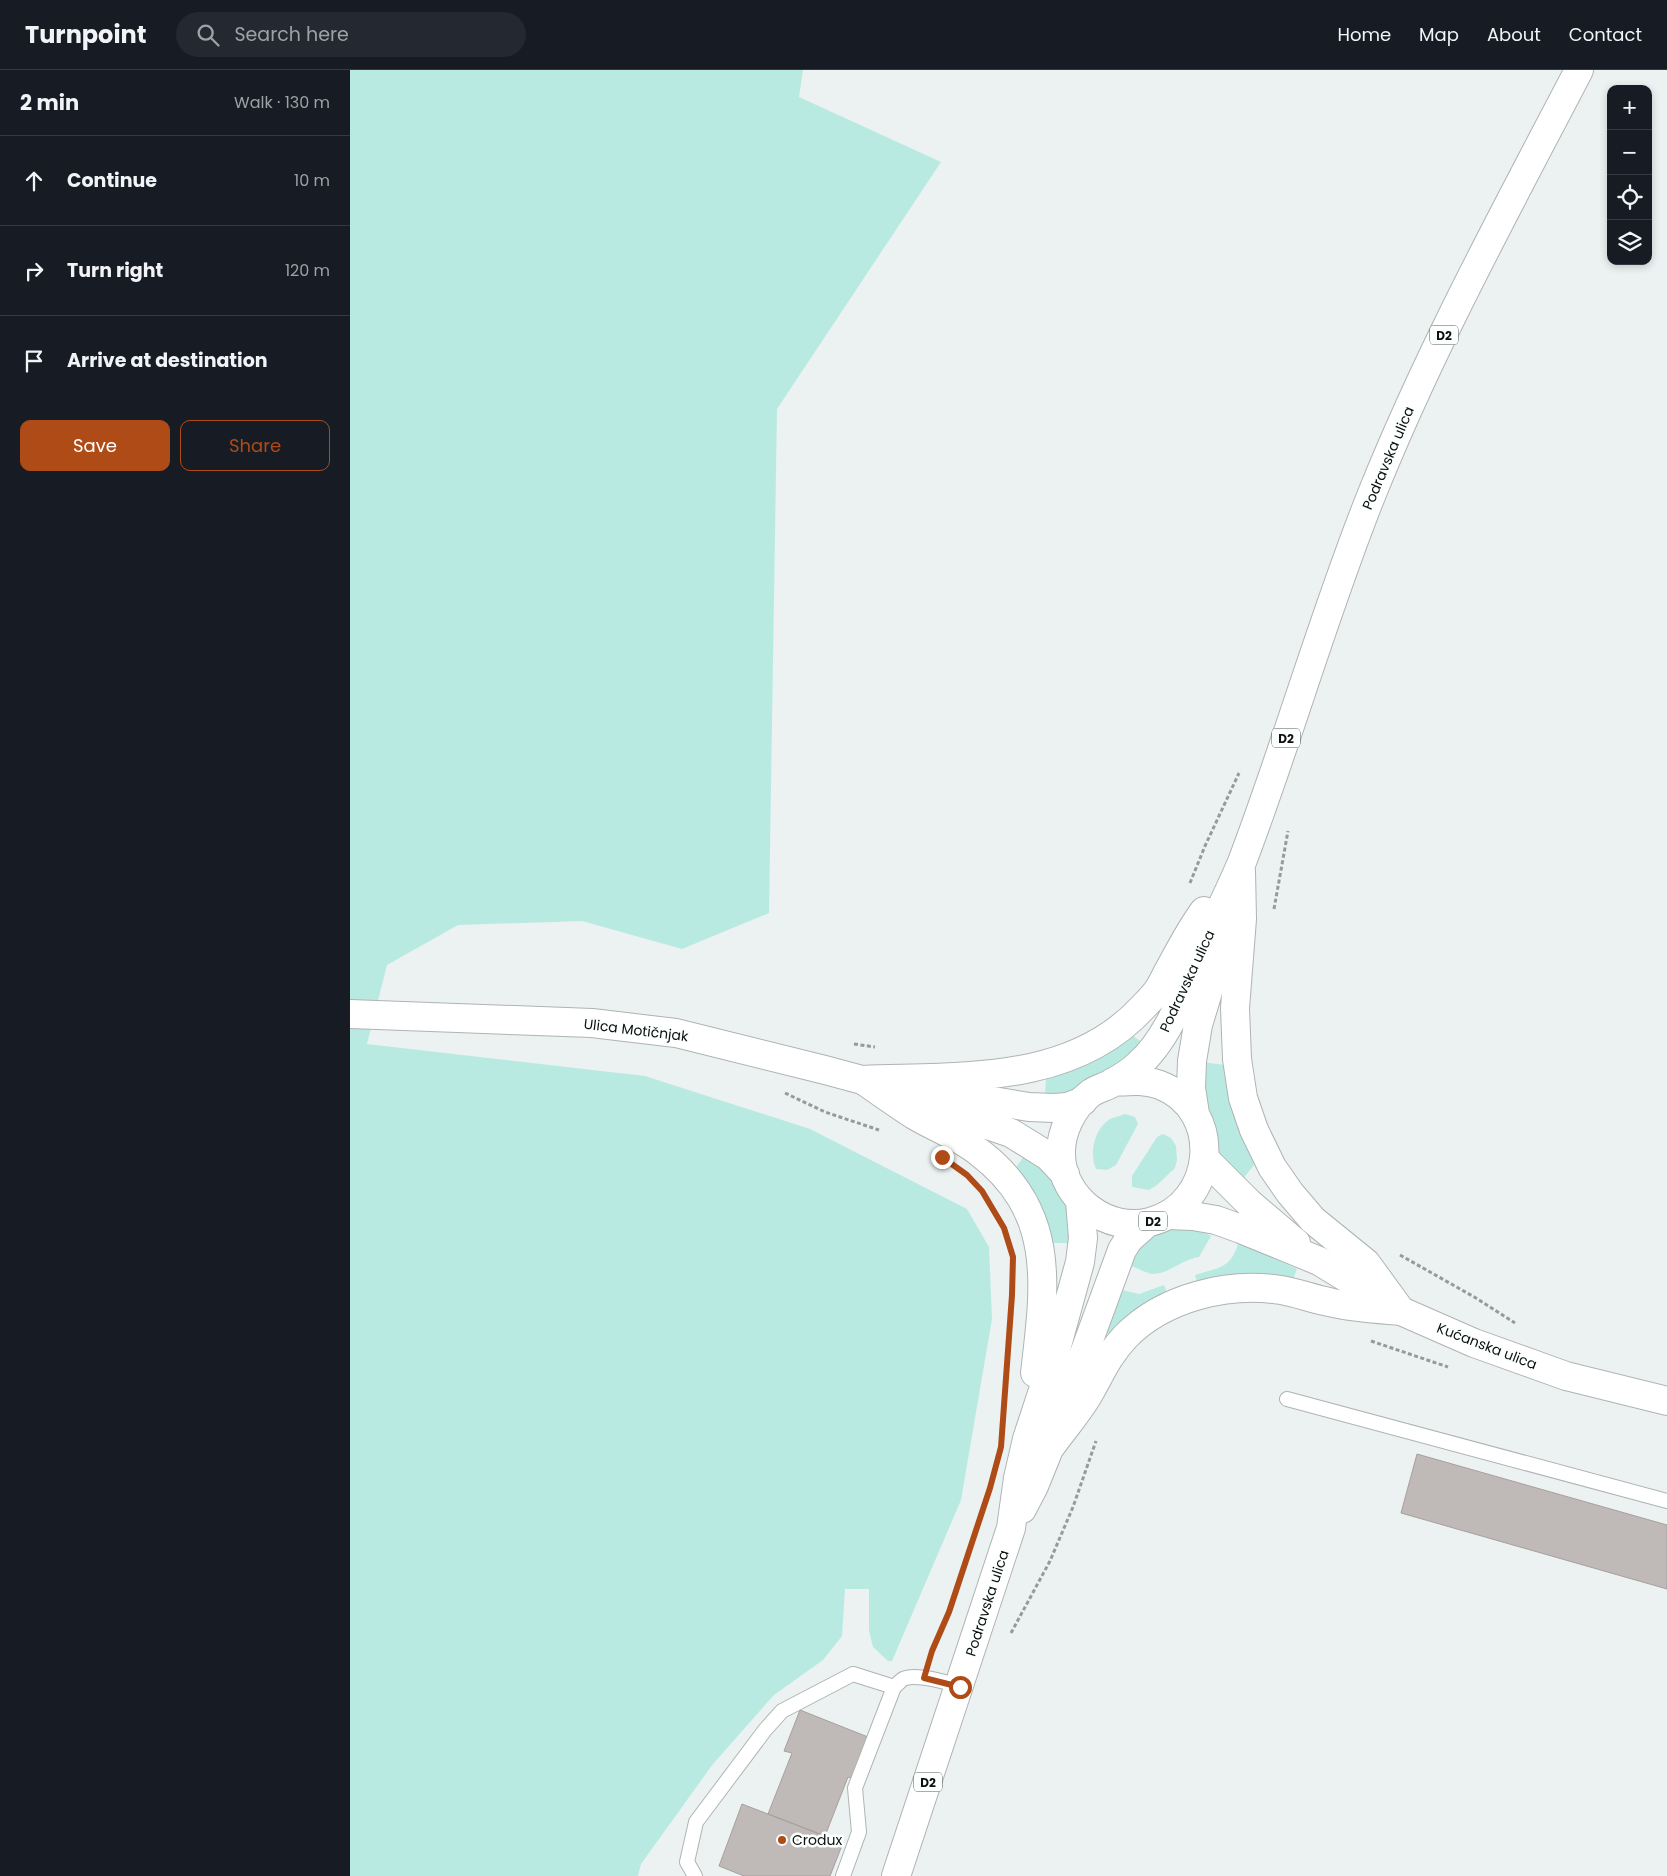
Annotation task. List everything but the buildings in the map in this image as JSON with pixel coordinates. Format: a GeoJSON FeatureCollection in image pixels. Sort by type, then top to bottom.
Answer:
{"type":"FeatureCollection","features":[{"type":"Feature","properties":{"kind":"main road","name":"Podravska ulica"},"geometry":{"type":"LineString","coordinates":[[1113,1082],[1139,1064],[1157,1044],[1173,1018],[1193,968],[1240,865],[1370,498],[1406,412],[1490,241],[1580,70]]}},
{"type":"Feature","properties":{"kind":"main road","name":"Podravska ulica"},"geometry":{"type":"LineString","coordinates":[[1195,1114],[1191,1088],[1191,1070],[1198,1025],[1214,975],[1240,865]]}},
{"type":"Feature","properties":{"kind":"main road"},"geometry":{"type":"LineString","coordinates":[[864,1080],[998,1074],[1030,1069],[1084,1052],[1108,1038],[1134,1017],[1158,990],[1193,926],[1240,865]]}},
{"type":"Feature","properties":{"kind":"main road"},"geometry":{"type":"LineString","coordinates":[[1240,865],[1242,919],[1235,1008],[1237,1059],[1242,1098],[1254,1130],[1272,1167],[1290,1193],[1313,1220],[1366,1262],[1401,1311]]}},
{"type":"Feature","properties":{"kind":"main road","name":"Ulica Motičnjak"},"geometry":{"type":"LineString","coordinates":[[350,1014],[583,1022],[676,1033],[914,1094],[964,1117],[1011,1133],[1048,1156],[1065,1174]]}},
{"type":"Feature","properties":{"kind":"main road"},"geometry":{"type":"LineString","coordinates":[[864,1080],[914,1114],[953,1135],[979,1152],[1000,1170],[1021,1196],[1034,1223],[1042,1255],[1038,1444]]}},
{"type":"Feature","properties":{"kind":"main road","name":"D2"},"geometry":{"type":"LineString","coordinates":[[1137,1080],[1160,1085],[1180,1097],[1195,1114],[1204,1136],[1205,1159],[1199,1181],[1186,1201],[1158,1219],[1122,1224],[1099,1216],[1080,1201],[1066,1180],[1061,1156],[1064,1132],[1074,1110],[1091,1093],[1113,1082],[1137,1080]]}},
{"type":"Feature","properties":{"kind":"main road","name":"Ulica Motičnjak"},"geometry":{"type":"LineString","coordinates":[[914,1094],[969,1097],[1054,1108],[1067,1107],[1083,1101]]}},
{"type":"Feature","properties":{"kind":"main road","name":"Kućanska ulica"},"geometry":{"type":"LineString","coordinates":[[1205,1159],[1249,1203],[1318,1261]]}},
{"type":"Feature","properties":{"kind":"main road","name":"Podravska ulica"},"geometry":{"type":"LineString","coordinates":[[896,1876],[1011,1528],[1034,1486],[1038,1444],[1053,1360],[1080,1262],[1083,1238],[1080,1201]]}},
{"type":"Feature","properties":{"kind":"main road","name":"Kućanska ulica"},"geometry":{"type":"LineString","coordinates":[[1158,1219],[1193,1216],[1216,1220],[1318,1261],[1401,1311],[1474,1344],[1566,1376],[1667,1402]]}},
{"type":"Feature","properties":{"kind":"main road","name":"Podravska ulica"},"geometry":{"type":"LineString","coordinates":[[1038,1444],[1122,1250],[1130,1239],[1158,1219]]}},
{"type":"Feature","properties":{"kind":"main road"},"geometry":{"type":"LineString","coordinates":[[1038,1444],[1087,1397],[1105,1362],[1127,1336],[1155,1314],[1189,1299],[1213,1292],[1243,1287],[1282,1290],[1361,1308],[1401,1311]]}},
{"type":"Feature","properties":{"kind":"lane"},"geometry":{"type":"LineString","coordinates":[[1287,1399],[1667,1501]]}},
{"type":"Feature","properties":{"kind":"lane"},"geometry":{"type":"LineString","coordinates":[[695,1876],[687,1862],[696,1822],[765,1730],[782,1711],[854,1674],[894,1687]]}},
{"type":"Feature","properties":{"kind":"lane"},"geometry":{"type":"LineString","coordinates":[[843,1876],[859,1832],[855,1788],[894,1687],[904,1678],[924,1678],[960,1687]]}},
{"type":"Feature","properties":{"kind":"path"},"geometry":{"type":"LineString","coordinates":[[1187,892],[1205,846],[1243,766]]}},
{"type":"Feature","properties":{"kind":"path"},"geometry":{"type":"LineString","coordinates":[[1272,918],[1290,821]]}},
{"type":"Feature","properties":{"kind":"path"},"geometry":{"type":"LineString","coordinates":[[845,1043],[881,1048]]}},
{"type":"Feature","properties":{"kind":"path"},"geometry":{"type":"LineString","coordinates":[[779,1090],[825,1112],[880,1131]]}},
{"type":"Feature","properties":{"kind":"path"},"geometry":{"type":"LineString","coordinates":[[1392,1250],[1523,1328]]}},
{"type":"Feature","properties":{"kind":"path"},"geometry":{"type":"LineString","coordinates":[[1362,1338],[1457,1370]]}},
{"type":"Feature","properties":{"kind":"path"},"geometry":{"type":"LineString","coordinates":[[1004,1411],[1007,1375]]}},
{"type":"Feature","properties":{"kind":"path"},"geometry":{"type":"LineString","coordinates":[[1010,1634],[1050,1561],[1073,1507],[1098,1436]]}},
{"type":"Feature","properties":{"kind":"path"},"geometry":{"type":"LineString","coordinates":[[924,1678],[932,1651],[949,1612],[980,1516]]}},
{"type":"Feature","properties":{"kind":"green space"},"geometry":{"type":"Polygon","coordinates":[[[350,70],[803,70],[799,97],[941,162],[777,409],[769,913],[682,949],[582,921],[458,925],[387,965],[367,1044],[645,1076],[810,1129],[967,1209],[989,1247],[992,1319],[961,1500],[892,1661],[888,1661],[873,1647],[869,1631],[869,1589],[845,1589],[842,1636],[823,1660],[774,1695],[713,1764],[641,1864],[638,1876],[350,1876],[350,70]]]}},
{"type":"Feature","properties":{"kind":"green space"},"geometry":{"type":"Polygon","coordinates":[[[1132,1035],[1143,1043],[1095,1085],[1063,1094],[1045,1096],[1046,1078],[1080,1066],[1132,1035]]]}},
{"type":"Feature","properties":{"kind":"green space"},"geometry":{"type":"Polygon","coordinates":[[[1202,1062],[1225,1065],[1257,1161],[1243,1179],[1218,1152],[1216,1131],[1202,1094],[1202,1062]]]}},
{"type":"Feature","properties":{"kind":"green space"},"geometry":{"type":"Polygon","coordinates":[[[1125,1114],[1135,1117],[1138,1124],[1116,1165],[1107,1170],[1096,1169],[1093,1149],[1100,1129],[1110,1119],[1125,1114]]]}},
{"type":"Feature","properties":{"kind":"green space"},"geometry":{"type":"Polygon","coordinates":[[[1163,1134],[1171,1138],[1176,1146],[1177,1160],[1175,1168],[1149,1190],[1132,1187],[1132,1176],[1157,1137],[1163,1134]]]}},
{"type":"Feature","properties":{"kind":"green space"},"geometry":{"type":"Polygon","coordinates":[[[1024,1156],[1045,1170],[1070,1201],[1072,1243],[1052,1243],[1043,1213],[1015,1169],[1024,1156]]]}},
{"type":"Feature","properties":{"kind":"green space"},"geometry":{"type":"Polygon","coordinates":[[[1179,1227],[1197,1228],[1211,1236],[1199,1257],[1154,1274],[1131,1266],[1139,1250],[1149,1239],[1161,1232],[1179,1227]]]}},
{"type":"Feature","properties":{"kind":"green space"},"geometry":{"type":"Polygon","coordinates":[[[1239,1241],[1297,1269],[1293,1280],[1197,1282],[1195,1275],[1218,1268],[1228,1262],[1236,1250],[1239,1241]]]}},
{"type":"Feature","properties":{"kind":"green space"},"geometry":{"type":"Polygon","coordinates":[[[1164,1285],[1167,1293],[1114,1334],[1100,1332],[1118,1289],[1139,1294],[1164,1285]]]}},
{"type":"Feature","properties":{"kind":"place","name":"Crodux"},"geometry":{"type":"Point","coordinates":[782,1840]}},
{"type":"Feature","properties":{"kind":"route"},"geometry":{"type":"LineString","coordinates":[[942,1157],[967,1175],[982,1191],[1004,1228],[1013,1257],[1001,1447],[990,1488],[949,1612],[932,1651],[924,1678],[943,1681],[960,1687]]}}]}
